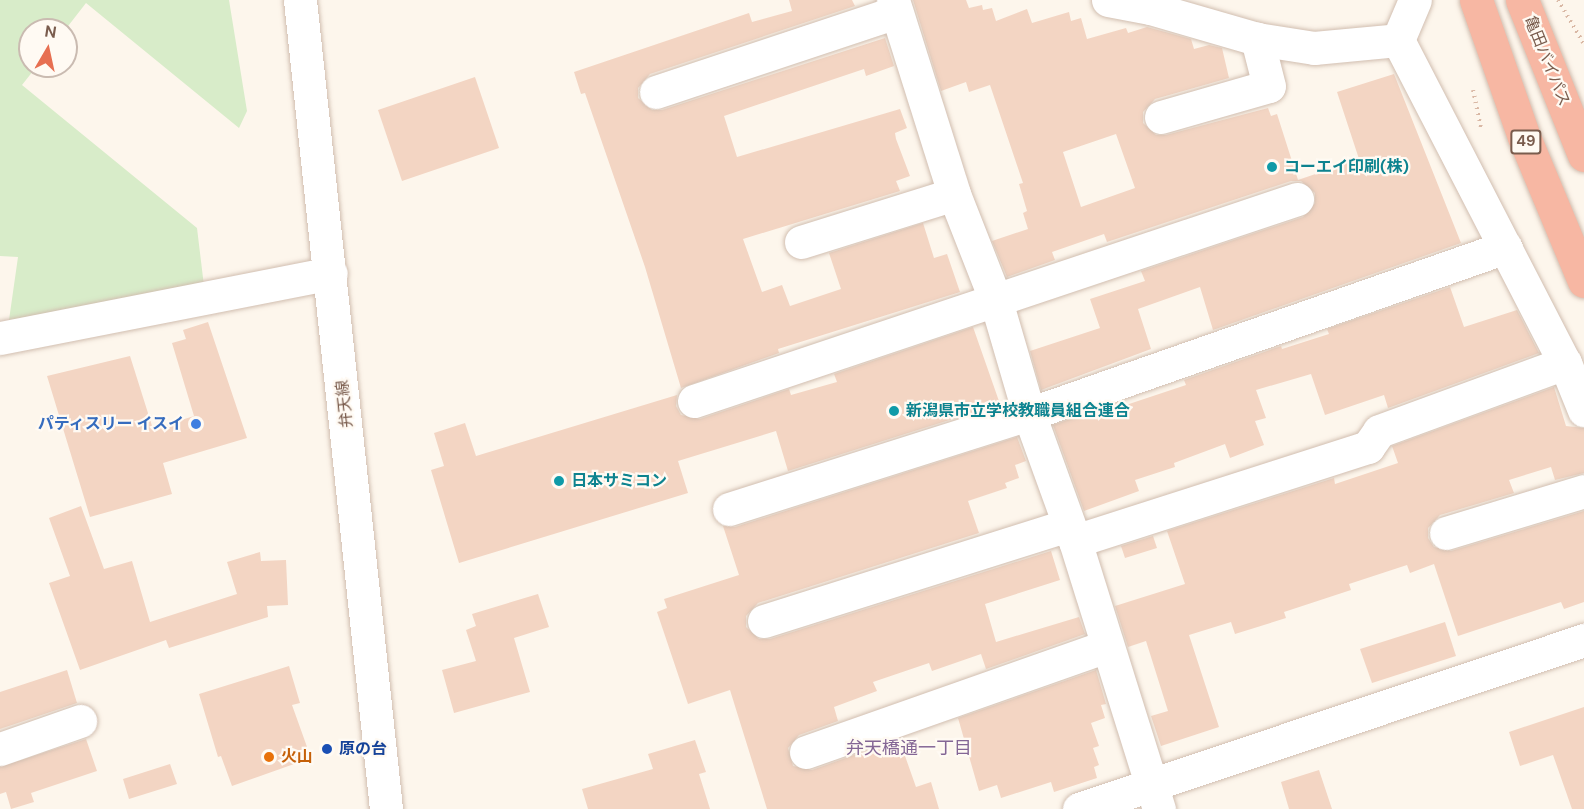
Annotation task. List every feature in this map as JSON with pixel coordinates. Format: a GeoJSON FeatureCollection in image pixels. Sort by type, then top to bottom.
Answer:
{"type":"FeatureCollection","features":[{"type":"Feature","properties":{"kind":"highway","name":"49"},"geometry":{"type":"LineString","coordinates":[[1476,0],[1524,137],[1584,281]]}},
{"type":"Feature","properties":{"kind":"highway","name":"亀田バイパス"},"geometry":{"type":"LineString","coordinates":[[1522,0],[1584,155]]}},
{"type":"Feature","properties":{"kind":"street","name":"弁天線"},"geometry":{"type":"LineString","coordinates":[[300,0],[331,273],[386,809]]}},
{"type":"Feature","properties":{"kind":"street"},"geometry":{"type":"LineString","coordinates":[[1108,0],[1150,8],[1257,39],[1314,48],[1398,40]]}},
{"type":"Feature","properties":{"kind":"street"},"geometry":{"type":"LineString","coordinates":[[1398,40],[1415,0]]}},
{"type":"Feature","properties":{"kind":"street"},"geometry":{"type":"LineString","coordinates":[[656,92],[895,6],[954,194],[996,301],[1029,414],[1072,533],[1154,797]]}},
{"type":"Feature","properties":{"kind":"street"},"geometry":{"type":"LineString","coordinates":[[1161,117],[1269,86],[1257,39]]}},
{"type":"Feature","properties":{"kind":"street"},"geometry":{"type":"LineString","coordinates":[[1398,40],[1565,363],[1584,410]]}},
{"type":"Feature","properties":{"kind":"street"},"geometry":{"type":"LineString","coordinates":[[814,244],[954,194]]}},
{"type":"Feature","properties":{"kind":"street"},"geometry":{"type":"LineString","coordinates":[[694,401],[1297,199]]}},
{"type":"Feature","properties":{"kind":"street"},"geometry":{"type":"LineString","coordinates":[[729,509],[1029,414],[1506,247]]}},
{"type":"Feature","properties":{"kind":"street"},"geometry":{"type":"LineString","coordinates":[[0,338],[331,273]]}},
{"type":"Feature","properties":{"kind":"street"},"geometry":{"type":"LineString","coordinates":[[764,621],[1368,447],[1379,431],[1565,363]]}},
{"type":"Feature","properties":{"kind":"street"},"geometry":{"type":"LineString","coordinates":[[1446,533],[1584,491]]}},
{"type":"Feature","properties":{"kind":"street"},"geometry":{"type":"LineString","coordinates":[[1078,809],[1154,797],[1584,640]]}},
{"type":"Feature","properties":{"kind":"street"},"geometry":{"type":"LineString","coordinates":[[806,752],[1107,646]]}},
{"type":"Feature","properties":{"kind":"street"},"geometry":{"type":"LineString","coordinates":[[0,748],[80,721]]}},
{"type":"Feature","properties":{"kind":"path"},"geometry":{"type":"LineString","coordinates":[[1558,0],[1584,44]]}},
{"type":"Feature","properties":{"kind":"path"},"geometry":{"type":"LineString","coordinates":[[1470,79],[1482,135]]}},
{"type":"Feature","properties":{"kind":"green space"},"geometry":{"type":"Polygon","coordinates":[[[0,0],[229,0],[247,111],[239,128],[86,3],[74,18],[18,18],[18,78],[28,78],[22,85],[197,228],[204,286],[9,320],[18,257],[0,256],[0,0]]]}},
{"type":"Feature","properties":{"kind":"building"},"geometry":{"type":"Polygon","coordinates":[[[789,0],[852,0],[855,6],[650,74],[638,88],[638,98],[652,110],[662,110],[885,38],[894,66],[866,76],[864,69],[724,116],[737,157],[900,109],[907,128],[895,133],[910,176],[896,181],[900,191],[743,239],[762,292],[782,285],[790,306],[841,289],[829,253],[923,223],[934,258],[947,254],[960,292],[778,349],[779,353],[681,388],[645,267],[585,93],[581,94],[574,72],[749,13],[752,22],[792,11],[789,0]]]}},
{"type":"Feature","properties":{"kind":"building"},"geometry":{"type":"Polygon","coordinates":[[[913,0],[966,0],[969,8],[982,5],[983,10],[992,8],[996,21],[1027,9],[1032,23],[1069,12],[1071,21],[1081,18],[1087,39],[1126,28],[1128,33],[1147,27],[1191,39],[1194,49],[1209,45],[1222,48],[1229,78],[1155,99],[1143,112],[1143,123],[1156,135],[1166,135],[1268,108],[1271,116],[1277,114],[1298,180],[1359,159],[1337,92],[1394,74],[1461,243],[1213,330],[1200,287],[1138,309],[1151,349],[1041,390],[1030,351],[1100,328],[1090,299],[1145,281],[1141,271],[1303,217],[1315,203],[1315,193],[1301,181],[1291,181],[1107,242],[1104,234],[1052,252],[1055,260],[1007,277],[992,241],[1028,229],[1023,213],[1027,211],[1019,184],[1023,183],[990,85],[969,92],[966,82],[941,91],[913,0]],[[1116,134],[1063,152],[1081,207],[1135,188],[1116,134]]]}},
{"type":"Feature","properties":{"kind":"building"},"geometry":{"type":"Polygon","coordinates":[[[475,77],[499,148],[402,181],[378,110],[475,77]]]}},
{"type":"Feature","properties":{"kind":"building"},"geometry":{"type":"Polygon","coordinates":[[[1450,287],[1464,327],[1517,310],[1539,353],[1388,408],[1384,395],[1325,415],[1311,374],[1256,390],[1266,418],[1255,421],[1264,445],[1230,458],[1225,444],[1174,463],[1175,467],[1135,480],[1139,491],[1084,511],[1053,425],[1119,402],[1120,407],[1186,385],[1184,380],[1281,346],[1282,349],[1329,334],[1327,329],[1450,287]]]}},
{"type":"Feature","properties":{"kind":"building"},"geometry":{"type":"Polygon","coordinates":[[[208,322],[247,438],[163,463],[172,494],[90,517],[47,376],[130,356],[153,429],[194,416],[172,343],[186,339],[183,330],[208,322]]]}},
{"type":"Feature","properties":{"kind":"building"},"geometry":{"type":"Polygon","coordinates":[[[973,327],[1000,404],[788,471],[776,431],[678,461],[688,493],[459,563],[431,470],[444,466],[434,433],[465,423],[476,456],[677,395],[676,406],[681,415],[700,419],[789,389],[791,395],[837,382],[834,374],[973,327]]]}},
{"type":"Feature","properties":{"kind":"building"},"geometry":{"type":"Polygon","coordinates":[[[1554,387],[1566,426],[1584,428],[1584,473],[1555,480],[1551,467],[1509,480],[1514,493],[1440,515],[1428,528],[1428,538],[1434,547],[1451,551],[1584,511],[1584,602],[1564,609],[1561,602],[1458,636],[1434,564],[1410,573],[1407,565],[1349,584],[1351,590],[1284,612],[1286,618],[1235,634],[1231,622],[1189,635],[1219,727],[1161,746],[1151,716],[1168,711],[1146,641],[1128,647],[1115,606],[1185,584],[1167,531],[1334,478],[1335,484],[1398,463],[1392,446],[1554,387]]]}},
{"type":"Feature","properties":{"kind":"building"},"geometry":{"type":"Polygon","coordinates":[[[1017,437],[1026,461],[1015,465],[1019,478],[1005,483],[1007,488],[968,501],[979,533],[758,603],[746,616],[746,627],[759,639],[770,639],[1051,551],[1060,580],[985,604],[996,642],[1079,617],[1085,634],[986,669],[981,654],[932,671],[929,663],[873,682],[877,691],[834,707],[838,721],[799,735],[788,748],[793,766],[812,770],[899,739],[916,787],[931,782],[939,809],[767,809],[730,690],[688,704],[657,612],[667,608],[664,599],[739,575],[723,526],[735,527],[1017,437]]]}},
{"type":"Feature","properties":{"kind":"building"},"geometry":{"type":"Polygon","coordinates":[[[81,506],[104,569],[132,561],[150,622],[237,594],[227,562],[260,552],[261,561],[286,560],[288,605],[267,606],[268,617],[169,648],[166,640],[80,670],[49,583],[70,576],[49,518],[81,506]]]}},
{"type":"Feature","properties":{"kind":"building"},"geometry":{"type":"Polygon","coordinates":[[[1153,536],[1157,548],[1125,558],[1121,546],[1153,536]]]}},
{"type":"Feature","properties":{"kind":"building"},"geometry":{"type":"Polygon","coordinates":[[[538,594],[549,627],[514,638],[530,692],[454,713],[442,670],[476,661],[466,630],[476,626],[472,614],[538,594]]]}},
{"type":"Feature","properties":{"kind":"building"},"geometry":{"type":"Polygon","coordinates":[[[1445,622],[1456,656],[1372,683],[1360,649],[1445,622]]]}},
{"type":"Feature","properties":{"kind":"building"},"geometry":{"type":"Polygon","coordinates":[[[289,666],[300,703],[292,705],[311,758],[232,786],[221,756],[218,757],[199,694],[289,666]]]}},
{"type":"Feature","properties":{"kind":"building"},"geometry":{"type":"Polygon","coordinates":[[[67,670],[77,703],[0,729],[0,692],[67,670]]]}},
{"type":"Feature","properties":{"kind":"building"},"geometry":{"type":"Polygon","coordinates":[[[1096,670],[1106,704],[1101,705],[1105,718],[1091,723],[1099,746],[1093,748],[1099,765],[1094,767],[1097,778],[1054,792],[1051,782],[1001,798],[997,785],[979,791],[958,718],[1096,670]]]}},
{"type":"Feature","properties":{"kind":"building"},"geometry":{"type":"Polygon","coordinates":[[[1584,707],[1584,809],[1572,809],[1553,755],[1520,766],[1509,732],[1584,707]]]}},
{"type":"Feature","properties":{"kind":"building"},"geometry":{"type":"Polygon","coordinates":[[[86,739],[97,771],[31,793],[34,802],[11,809],[6,792],[0,794],[0,767],[86,739]]]}},
{"type":"Feature","properties":{"kind":"building"},"geometry":{"type":"Polygon","coordinates":[[[695,740],[706,772],[699,774],[710,809],[588,809],[582,789],[653,769],[648,754],[695,740]]]}},
{"type":"Feature","properties":{"kind":"building"},"geometry":{"type":"Polygon","coordinates":[[[170,764],[177,784],[129,799],[123,779],[170,764]]]}},
{"type":"Feature","properties":{"kind":"building"},"geometry":{"type":"Polygon","coordinates":[[[1319,770],[1332,809],[1289,809],[1281,782],[1319,770]]]}},
{"type":"Feature","properties":{"kind":"place","name":"コーエイ印刷(株)"},"geometry":{"type":"Point","coordinates":[1272,167]}},
{"type":"Feature","properties":{"kind":"place","name":"新潟県市立学校教職員組合連合"},"geometry":{"type":"Point","coordinates":[894,411]}},
{"type":"Feature","properties":{"kind":"place","name":"パティスリー イスイ"},"geometry":{"type":"Point","coordinates":[196,424]}},
{"type":"Feature","properties":{"kind":"place","name":"日本サミコン"},"geometry":{"type":"Point","coordinates":[559,481]}},
{"type":"Feature","properties":{"kind":"place","name":"原の台"},"geometry":{"type":"Point","coordinates":[327,749]}},
{"type":"Feature","properties":{"kind":"place","name":"火山"},"geometry":{"type":"Point","coordinates":[269,757]}},
{"type":"Feature","properties":{"kind":"district","name":"弁天橋通一丁目"},"geometry":{"type":"Point","coordinates":[909,748]}}]}
